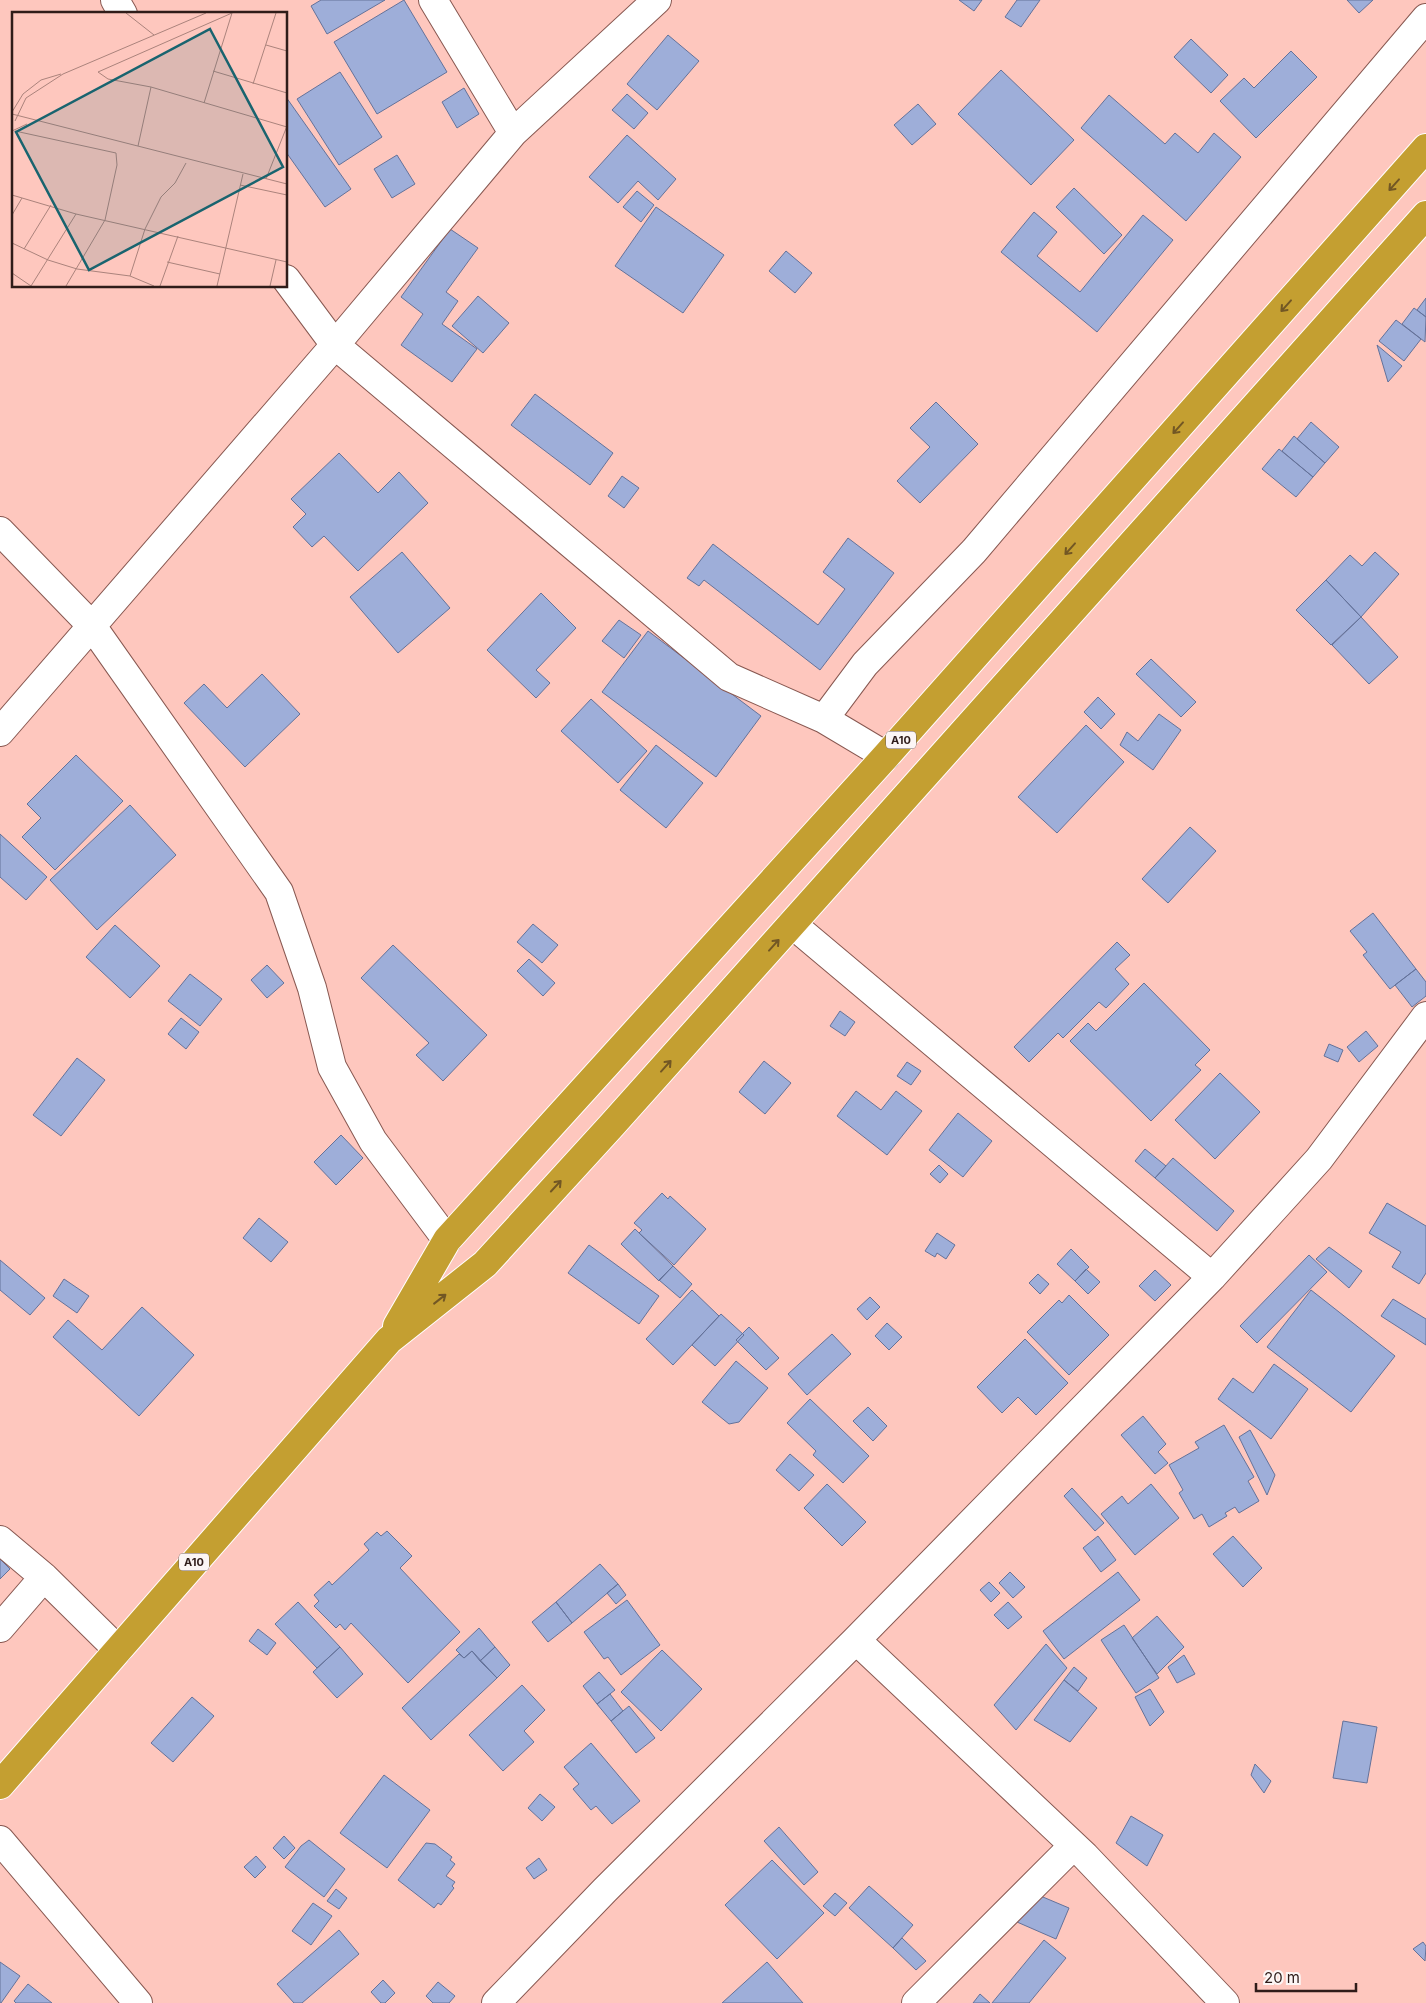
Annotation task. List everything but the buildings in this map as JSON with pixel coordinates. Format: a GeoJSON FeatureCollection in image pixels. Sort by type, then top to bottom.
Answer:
{"type":"FeatureCollection","features":[{"type":"Feature","properties":{"kind":"highway","name":"A10"},"geometry":{"type":"LineString","coordinates":[[0,1785],[388,1340],[447,1240],[886,756],[1426,148]]}},
{"type":"Feature","properties":{"kind":"highway","name":"A10"},"geometry":{"type":"LineString","coordinates":[[388,1340],[485,1264],[612,1125],[1426,216]]}},
{"type":"Feature","properties":{"kind":"street"},"geometry":{"type":"LineString","coordinates":[[116,0],[122,12]]}},
{"type":"Feature","properties":{"kind":"street"},"geometry":{"type":"LineString","coordinates":[[433,0],[513,133]]}},
{"type":"Feature","properties":{"kind":"street"},"geometry":{"type":"LineString","coordinates":[[0,732],[335,346],[513,133],[657,0]]}},
{"type":"Feature","properties":{"kind":"street"},"geometry":{"type":"LineString","coordinates":[[824,719],[866,664],[974,551],[1426,18]]}},
{"type":"Feature","properties":{"kind":"street"},"geometry":{"type":"LineString","coordinates":[[288,282],[335,346],[729,677],[824,719],[886,756]]}},
{"type":"Feature","properties":{"kind":"street"},"geometry":{"type":"LineString","coordinates":[[0,531],[92,626],[279,892],[312,988],[332,1068],[373,1141],[447,1240]]}},
{"type":"Feature","properties":{"kind":"street"},"geometry":{"type":"LineString","coordinates":[[792,924],[1212,1277]]}},
{"type":"Feature","properties":{"kind":"street"},"geometry":{"type":"LineString","coordinates":[[496,2003],[605,1890],[856,1640],[1212,1277],[1319,1159],[1426,1016]]}},
{"type":"Feature","properties":{"kind":"street"},"geometry":{"type":"LineString","coordinates":[[0,1540],[44,1577],[118,1650]]}},
{"type":"Feature","properties":{"kind":"street"},"geometry":{"type":"LineString","coordinates":[[0,1628],[44,1577]]}},
{"type":"Feature","properties":{"kind":"street"},"geometry":{"type":"LineString","coordinates":[[856,1640],[1073,1846],[1225,2003]]}},
{"type":"Feature","properties":{"kind":"street"},"geometry":{"type":"LineString","coordinates":[[0,1840],[138,2003]]}},
{"type":"Feature","properties":{"kind":"street"},"geometry":{"type":"LineString","coordinates":[[916,2003],[1073,1846]]}}]}
